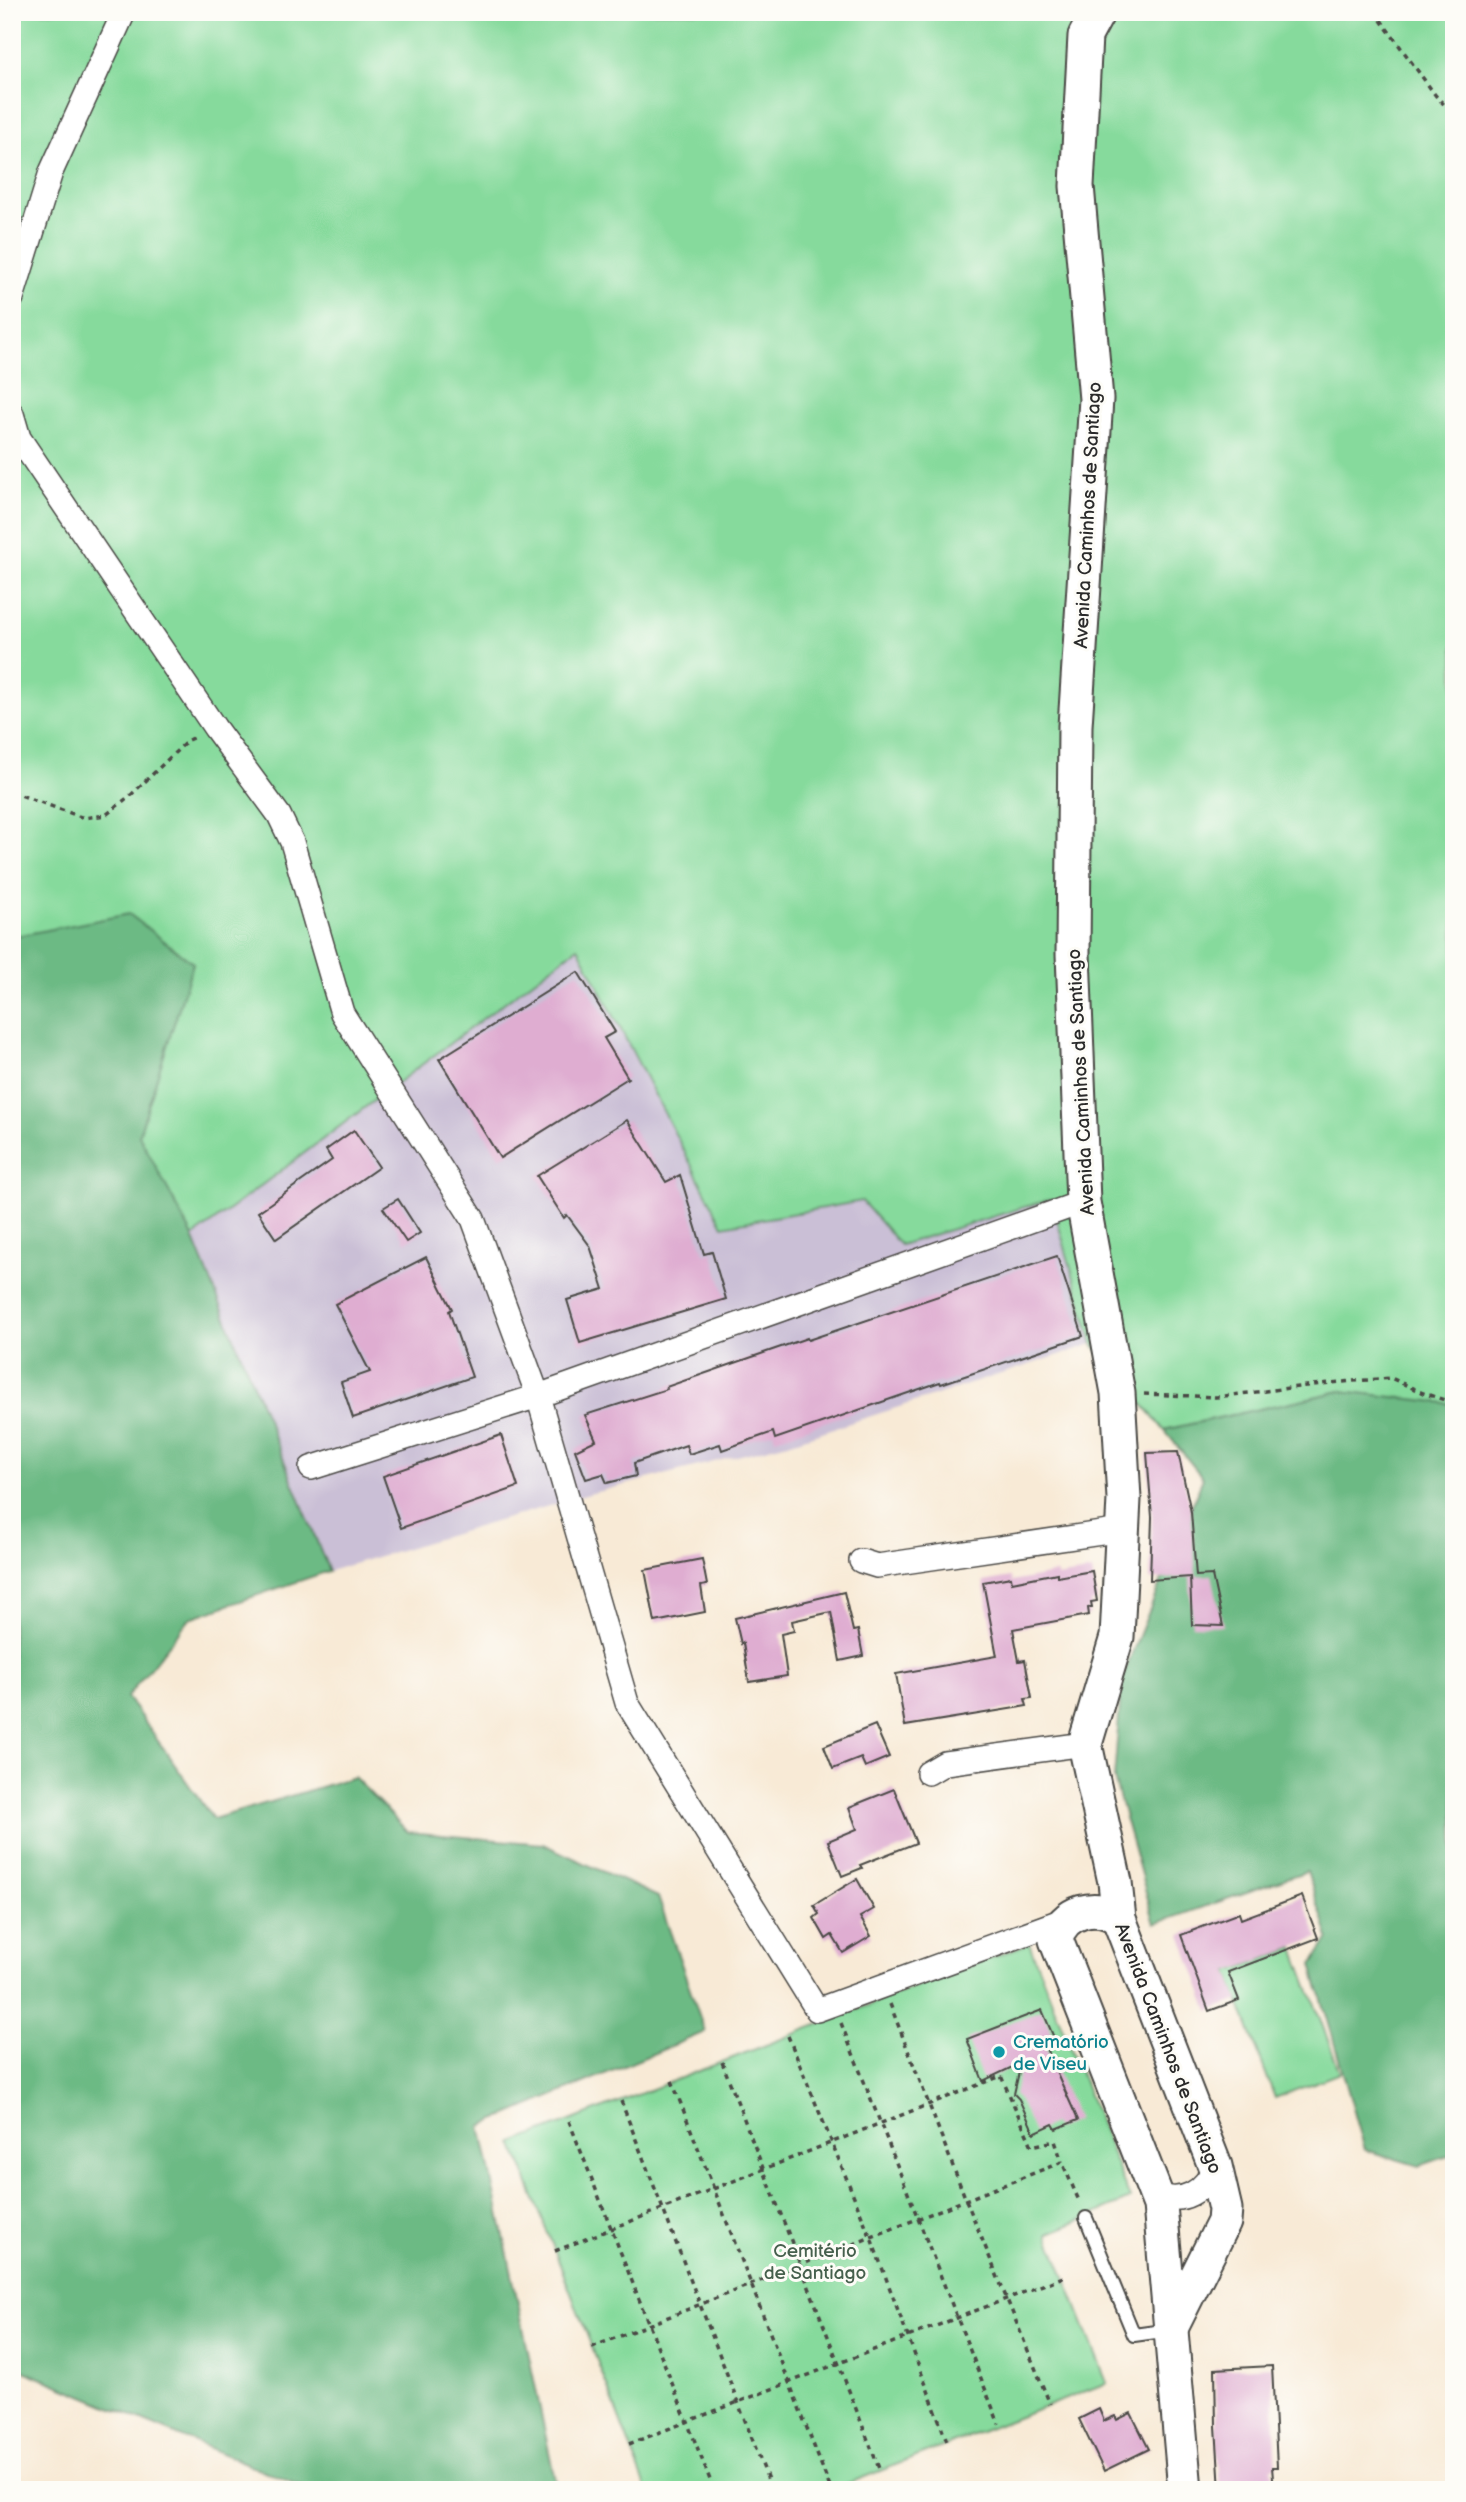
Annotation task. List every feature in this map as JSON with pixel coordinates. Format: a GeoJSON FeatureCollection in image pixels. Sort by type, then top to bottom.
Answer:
{"type":"FeatureCollection","features":[{"type":"Feature","properties":{"kind":"street"},"geometry":{"type":"LineString","coordinates":[[12,298],[51,172],[124,12]]}},
{"type":"Feature","properties":{"kind":"street","name":"Avenida Caminhos de Santiago"},"geometry":{"type":"LineString","coordinates":[[1098,12],[1085,36],[1077,186],[1096,399],[1075,726],[1073,954],[1083,1202],[1118,1393],[1124,1499],[1117,1637],[1084,1744],[1115,1882],[1119,1919],[1215,2166],[1225,2209],[1224,2222],[1170,2330]]}},
{"type":"Feature","properties":{"kind":"street"},"geometry":{"type":"LineString","coordinates":[[12,414],[19,438],[215,728],[279,815],[292,842],[342,1013],[474,1219],[538,1396],[626,1703],[817,2010],[1096,1909],[1105,1910],[1119,1919]]}},
{"type":"Feature","properties":{"kind":"street"},"geometry":{"type":"LineString","coordinates":[[311,1468],[538,1396],[1083,1202]]}},
{"type":"Feature","properties":{"kind":"street"},"geometry":{"type":"LineString","coordinates":[[861,1561],[877,1566],[1122,1530]]}},
{"type":"Feature","properties":{"kind":"street"},"geometry":{"type":"LineString","coordinates":[[928,1773],[945,1763],[1084,1744]]}},
{"type":"Feature","properties":{"kind":"street"},"geometry":{"type":"LineString","coordinates":[[1066,1919],[1056,1940],[1160,2205],[1185,2490]]}},
{"type":"Feature","properties":{"kind":"street"},"geometry":{"type":"LineString","coordinates":[[1156,2194],[1167,2199],[1180,2199],[1192,2194],[1204,2186],[1215,2166]]}},
{"type":"Feature","properties":{"kind":"lane"},"geometry":{"type":"LineString","coordinates":[[1086,2218],[1134,2336],[1170,2330]]}},
{"type":"Feature","properties":{"kind":"path"},"geometry":{"type":"LineString","coordinates":[[1375,12],[1436,96],[1454,115]]}},
{"type":"Feature","properties":{"kind":"path"},"geometry":{"type":"LineString","coordinates":[[12,792],[84,818],[106,815],[188,740],[215,728]]}},
{"type":"Feature","properties":{"kind":"path"},"geometry":{"type":"LineString","coordinates":[[1118,1393],[1216,1397],[1391,1378],[1423,1394],[1454,1403]]}},
{"type":"Feature","properties":{"kind":"path"},"geometry":{"type":"LineString","coordinates":[[888,1997],[966,2200],[1051,2404]]}},
{"type":"Feature","properties":{"kind":"path"},"geometry":{"type":"LineString","coordinates":[[838,2017],[999,2424]]}},
{"type":"Feature","properties":{"kind":"path"},"geometry":{"type":"LineString","coordinates":[[788,2036],[870,2238],[948,2444]]}},
{"type":"Feature","properties":{"kind":"path"},"geometry":{"type":"LineString","coordinates":[[722,2062],[880,2471]]}},
{"type":"Feature","properties":{"kind":"path"},"geometry":{"type":"LineString","coordinates":[[555,2250],[1001,2076],[1032,2146],[1055,2141],[1086,2218]]}},
{"type":"Feature","properties":{"kind":"path"},"geometry":{"type":"LineString","coordinates":[[672,2081],[831,2490]]}},
{"type":"Feature","properties":{"kind":"path"},"geometry":{"type":"LineString","coordinates":[[621,2101],[772,2490]]}},
{"type":"Feature","properties":{"kind":"path"},"geometry":{"type":"LineString","coordinates":[[569,2121],[715,2490]]}},
{"type":"Feature","properties":{"kind":"path"},"geometry":{"type":"LineString","coordinates":[[592,2347],[1062,2162]]}},
{"type":"Feature","properties":{"kind":"path"},"geometry":{"type":"LineString","coordinates":[[629,2444],[1066,2276]]}},
{"type":"Feature","properties":{"kind":"shaded area"},"geometry":{"type":"Polygon","coordinates":[[[578,947],[723,1226],[862,1201],[900,1245],[1052,1199],[1093,1344],[788,1443],[589,1494],[329,1571],[193,1237],[578,947]]]}},
{"type":"Feature","properties":{"kind":"green space"},"geometry":{"type":"Polygon","coordinates":[[[12,12],[1454,12],[1454,1406],[1341,1391],[1164,1430],[1093,1344],[1051,1199],[900,1245],[862,1201],[723,1226],[578,947],[193,1237],[138,1135],[193,963],[12,934],[12,12]]]}},
{"type":"Feature","properties":{"kind":"green space"},"geometry":{"type":"Polygon","coordinates":[[[129,914],[193,963],[139,1135],[193,1237],[329,1571],[190,1618],[127,1697],[213,1819],[354,1777],[408,1832],[543,1844],[658,1897],[705,2032],[481,2126],[557,2490],[310,2490],[12,2366],[12,934],[16,936],[129,914]]]}},
{"type":"Feature","properties":{"kind":"green space"},"geometry":{"type":"Polygon","coordinates":[[[1341,1391],[1454,1404],[1454,2154],[1419,2166],[1365,2150],[1312,1965],[1329,1938],[1307,1871],[1155,1924],[1114,1779],[1122,1678],[1203,1478],[1164,1430],[1341,1391]]]}},
{"type":"Feature","properties":{"kind":"green space","name":"Cemitério de Santiago"},"geometry":{"type":"Polygon","coordinates":[[[1029,1943],[1130,2199],[1048,2234],[1107,2383],[831,2490],[647,2490],[513,2143],[1029,1943]]]}},
{"type":"Feature","properties":{"kind":"green space"},"geometry":{"type":"Polygon","coordinates":[[[1294,1948],[1340,2073],[1275,2098],[1228,1972],[1294,1948]]]}},
{"type":"Feature","properties":{"kind":"building"},"geometry":{"type":"Polygon","coordinates":[[[578,972],[615,1032],[604,1038],[628,1078],[500,1158],[439,1059],[578,972]]]}},
{"type":"Feature","properties":{"kind":"building"},"geometry":{"type":"Polygon","coordinates":[[[627,1120],[666,1182],[680,1175],[704,1254],[712,1252],[726,1299],[580,1343],[567,1300],[604,1289],[590,1246],[567,1215],[564,1218],[537,1176],[627,1120]]]}},
{"type":"Feature","properties":{"kind":"building"},"geometry":{"type":"Polygon","coordinates":[[[354,1130],[379,1167],[276,1239],[258,1212],[332,1160],[326,1150],[354,1130]]]}},
{"type":"Feature","properties":{"kind":"building"},"geometry":{"type":"Polygon","coordinates":[[[398,1199],[420,1233],[406,1242],[383,1208],[398,1199]]]}},
{"type":"Feature","properties":{"kind":"building"},"geometry":{"type":"Polygon","coordinates":[[[1057,1256],[1083,1336],[775,1439],[773,1432],[722,1450],[720,1444],[689,1454],[686,1445],[634,1463],[636,1476],[607,1483],[603,1474],[586,1479],[575,1450],[596,1440],[585,1415],[667,1389],[666,1387],[807,1338],[808,1340],[1057,1256]]]}},
{"type":"Feature","properties":{"kind":"building"},"geometry":{"type":"Polygon","coordinates":[[[426,1257],[452,1309],[449,1311],[472,1377],[353,1418],[341,1382],[370,1372],[335,1304],[426,1257]]]}},
{"type":"Feature","properties":{"kind":"building"},"geometry":{"type":"Polygon","coordinates":[[[501,1435],[518,1487],[401,1528],[383,1476],[501,1435]]]}},
{"type":"Feature","properties":{"kind":"building"},"geometry":{"type":"Polygon","coordinates":[[[1178,1452],[1191,1512],[1196,1576],[1212,1575],[1223,1626],[1192,1625],[1190,1577],[1150,1580],[1152,1517],[1147,1453],[1178,1452]]]}},
{"type":"Feature","properties":{"kind":"building"},"geometry":{"type":"Polygon","coordinates":[[[702,1559],[707,1585],[701,1586],[705,1612],[655,1622],[645,1570],[702,1559]]]}},
{"type":"Feature","properties":{"kind":"building"},"geometry":{"type":"Polygon","coordinates":[[[1092,1571],[1097,1601],[1091,1602],[1089,1615],[1013,1629],[1019,1661],[1025,1660],[1032,1698],[1025,1699],[1027,1706],[905,1726],[896,1674],[997,1656],[983,1582],[1011,1577],[1012,1582],[1057,1573],[1057,1577],[1092,1571]]]}},
{"type":"Feature","properties":{"kind":"building"},"geometry":{"type":"Polygon","coordinates":[[[844,1592],[853,1631],[858,1630],[863,1656],[840,1661],[831,1612],[792,1621],[794,1631],[781,1634],[787,1676],[749,1682],[743,1643],[741,1644],[735,1618],[844,1592]]]}},
{"type":"Feature","properties":{"kind":"building"},"geometry":{"type":"Polygon","coordinates":[[[875,1725],[889,1757],[865,1767],[861,1758],[833,1769],[824,1746],[875,1725]]]}},
{"type":"Feature","properties":{"kind":"building"},"geometry":{"type":"Polygon","coordinates":[[[894,1789],[916,1843],[860,1865],[862,1868],[842,1876],[828,1841],[857,1829],[849,1807],[894,1789]]]}},
{"type":"Feature","properties":{"kind":"building"},"geometry":{"type":"Polygon","coordinates":[[[857,1879],[874,1909],[860,1917],[871,1936],[843,1953],[832,1935],[826,1939],[814,1918],[819,1914],[814,1905],[857,1879]]]}},
{"type":"Feature","properties":{"kind":"building"},"geometry":{"type":"Polygon","coordinates":[[[1302,1896],[1318,1938],[1228,1972],[1239,2000],[1209,2011],[1181,1935],[1239,1913],[1241,1919],[1302,1896]]]}},
{"type":"Feature","properties":{"kind":"building"},"geometry":{"type":"Polygon","coordinates":[[[1042,2010],[1055,2040],[1044,2044],[1078,2120],[1056,2129],[1053,2124],[1034,2133],[1019,2099],[1014,2094],[1021,2063],[983,2081],[967,2039],[1042,2010]]]}},
{"type":"Feature","properties":{"kind":"building"},"geometry":{"type":"Polygon","coordinates":[[[1272,2366],[1277,2467],[1272,2467],[1274,2490],[1220,2490],[1215,2369],[1272,2366]]]}},
{"type":"Feature","properties":{"kind":"building"},"geometry":{"type":"Polygon","coordinates":[[[1099,2409],[1104,2421],[1115,2416],[1117,2420],[1131,2413],[1149,2449],[1104,2471],[1079,2419],[1099,2409]]]}},
{"type":"Feature","properties":{"kind":"place","name":"Crematório de Viseu"},"geometry":{"type":"Point","coordinates":[999,2052]}}]}
